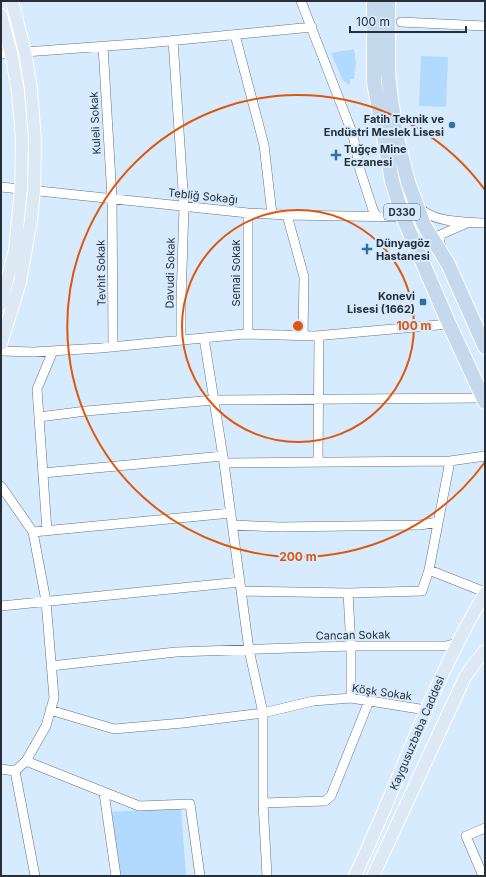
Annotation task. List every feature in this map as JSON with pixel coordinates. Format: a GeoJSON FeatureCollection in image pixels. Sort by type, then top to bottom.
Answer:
{"type":"FeatureCollection","features":[{"type":"Feature","properties":{"kind":"highway","name":"D330"},"geometry":{"type":"LineString","coordinates":[[372,3],[374,82],[392,181],[403,217],[449,324],[484,400]]}},
{"type":"Feature","properties":{"kind":"highway","name":"D330"},"geometry":{"type":"LineString","coordinates":[[388,3],[388,74],[398,142],[408,182],[424,225],[448,264],[485,347]]}},
{"type":"Feature","properties":{"kind":"main road"},"geometry":{"type":"LineString","coordinates":[[1,344],[20,282],[31,220],[34,191],[35,141],[31,89],[25,52],[12,1]]}},
{"type":"Feature","properties":{"kind":"main road"},"geometry":{"type":"LineString","coordinates":[[1,15],[6,54],[18,91],[22,140],[21,189],[15,250],[1,304]]}},
{"type":"Feature","properties":{"kind":"main road","name":"Kaygusuzbaba Caddesi"},"geometry":{"type":"LineString","coordinates":[[355,876],[456,643],[485,592]]}},
{"type":"Feature","properties":{"kind":"main road"},"geometry":{"type":"LineString","coordinates":[[467,622],[476,616],[485,614]]}},
{"type":"Feature","properties":{"kind":"main road","name":"Kaygusuzbaba Caddesi"},"geometry":{"type":"LineString","coordinates":[[373,876],[465,677],[485,651]]}},
{"type":"Feature","properties":{"kind":"street"},"geometry":{"type":"LineString","coordinates":[[301,1],[353,135],[360,170],[373,210],[377,217]]}},
{"type":"Feature","properties":{"kind":"street"},"geometry":{"type":"LineString","coordinates":[[401,22],[485,26]]}},
{"type":"Feature","properties":{"kind":"street"},"geometry":{"type":"LineString","coordinates":[[25,52],[312,28]]}},
{"type":"Feature","properties":{"kind":"street"},"geometry":{"type":"LineString","coordinates":[[235,35],[264,145],[272,214]]}},
{"type":"Feature","properties":{"kind":"street","name":"Davudi Sokak"},"geometry":{"type":"LineString","coordinates":[[173,40],[184,206],[181,340]]}},
{"type":"Feature","properties":{"kind":"street","name":"Kuleli Sokak"},"geometry":{"type":"LineString","coordinates":[[103,46],[112,198]]}},
{"type":"Feature","properties":{"kind":"street","name":"Tebliğ Sokağı"},"geometry":{"type":"LineString","coordinates":[[1,187],[248,213],[403,217]]}},
{"type":"Feature","properties":{"kind":"street","name":"Tevhit Sokak"},"geometry":{"type":"LineString","coordinates":[[112,198],[114,347]]}},
{"type":"Feature","properties":{"kind":"street"},"geometry":{"type":"LineString","coordinates":[[416,204],[425,214],[433,217],[485,223]]}},
{"type":"Feature","properties":{"kind":"street","name":"Semai Sokak"},"geometry":{"type":"LineString","coordinates":[[248,213],[248,334]]}},
{"type":"Feature","properties":{"kind":"street"},"geometry":{"type":"LineString","coordinates":[[287,215],[304,277],[303,336]]}},
{"type":"Feature","properties":{"kind":"street"},"geometry":{"type":"LineString","coordinates":[[448,264],[440,243],[440,235],[469,222]]}},
{"type":"Feature","properties":{"kind":"street"},"geometry":{"type":"LineString","coordinates":[[1,350],[34,352],[53,351],[114,347],[248,334],[319,336],[449,324]]}},
{"type":"Feature","properties":{"kind":"street"},"geometry":{"type":"LineString","coordinates":[[318,463],[319,336]]}},
{"type":"Feature","properties":{"kind":"street"},"geometry":{"type":"LineString","coordinates":[[204,338],[231,513],[249,650],[263,713],[263,803],[267,876]]}},
{"type":"Feature","properties":{"kind":"street"},"geometry":{"type":"LineString","coordinates":[[47,531],[37,389],[53,351]]}},
{"type":"Feature","properties":{"kind":"street"},"geometry":{"type":"LineString","coordinates":[[39,417],[86,411],[214,400],[484,400]]}},
{"type":"Feature","properties":{"kind":"street"},"geometry":{"type":"LineString","coordinates":[[43,473],[223,459],[318,463],[450,461],[485,456]]}},
{"type":"Feature","properties":{"kind":"street"},"geometry":{"type":"LineString","coordinates":[[1,606],[46,601],[241,586],[348,593],[422,591],[429,570],[450,461]]}},
{"type":"Feature","properties":{"kind":"street"},"geometry":{"type":"LineString","coordinates":[[1,486],[33,532],[46,601],[54,698],[46,726],[26,761],[15,771]]}},
{"type":"Feature","properties":{"kind":"street"},"geometry":{"type":"LineString","coordinates":[[33,532],[231,513]]}},
{"type":"Feature","properties":{"kind":"street"},"geometry":{"type":"LineString","coordinates":[[232,525],[420,525],[438,522]]}},
{"type":"Feature","properties":{"kind":"street"},"geometry":{"type":"LineString","coordinates":[[429,570],[485,592]]}},
{"type":"Feature","properties":{"kind":"street"},"geometry":{"type":"LineString","coordinates":[[348,593],[351,646],[351,698]]}},
{"type":"Feature","properties":{"kind":"street","name":"Cancan Sokak"},"geometry":{"type":"LineString","coordinates":[[51,666],[176,652],[351,646],[446,646],[456,643]]}},
{"type":"Feature","properties":{"kind":"street","name":"Köşk Sokak"},"geometry":{"type":"LineString","coordinates":[[50,710],[114,729],[183,723],[263,713],[313,702],[351,698],[426,710]]}},
{"type":"Feature","properties":{"kind":"street"},"geometry":{"type":"LineString","coordinates":[[263,803],[325,801],[330,796],[369,701]]}},
{"type":"Feature","properties":{"kind":"street"},"geometry":{"type":"LineString","coordinates":[[26,761],[138,806],[190,804],[200,876]]}},
{"type":"Feature","properties":{"kind":"street"},"geometry":{"type":"LineString","coordinates":[[1,769],[15,771]]}},
{"type":"Feature","properties":{"kind":"street"},"geometry":{"type":"LineString","coordinates":[[15,771],[35,876]]}},
{"type":"Feature","properties":{"kind":"street"},"geometry":{"type":"LineString","coordinates":[[104,793],[116,876]]}},
{"type":"Feature","properties":{"kind":"street"},"geometry":{"type":"LineString","coordinates":[[483,876],[466,836],[485,828]]}},
{"type":"Feature","properties":{"kind":"shaded area"},"geometry":{"type":"Polygon","coordinates":[[[354,49],[356,63],[354,79],[350,79],[350,85],[343,81],[331,53],[354,49]]]}},
{"type":"Feature","properties":{"kind":"shaded area"},"geometry":{"type":"Polygon","coordinates":[[[421,56],[448,57],[446,107],[419,106],[421,56]]]}},
{"type":"Feature","properties":{"kind":"shaded area"},"geometry":{"type":"Polygon","coordinates":[[[181,808],[186,876],[118,876],[109,812],[181,808]]]}},
{"type":"Feature","properties":{"kind":"place","name":"Fatih Teknik ve Endüstri Meslek Lisesi"},"geometry":{"type":"Point","coordinates":[452,125]}},
{"type":"Feature","properties":{"kind":"place","name":"Tuğçe Mine Eczanesi"},"geometry":{"type":"Point","coordinates":[336,155]}},
{"type":"Feature","properties":{"kind":"place","name":"Dünyagöz Hastanesi"},"geometry":{"type":"Point","coordinates":[367,249]}},
{"type":"Feature","properties":{"kind":"place","name":"Konevi Lisesi (1662)"},"geometry":{"type":"Point","coordinates":[423,302]}}]}
